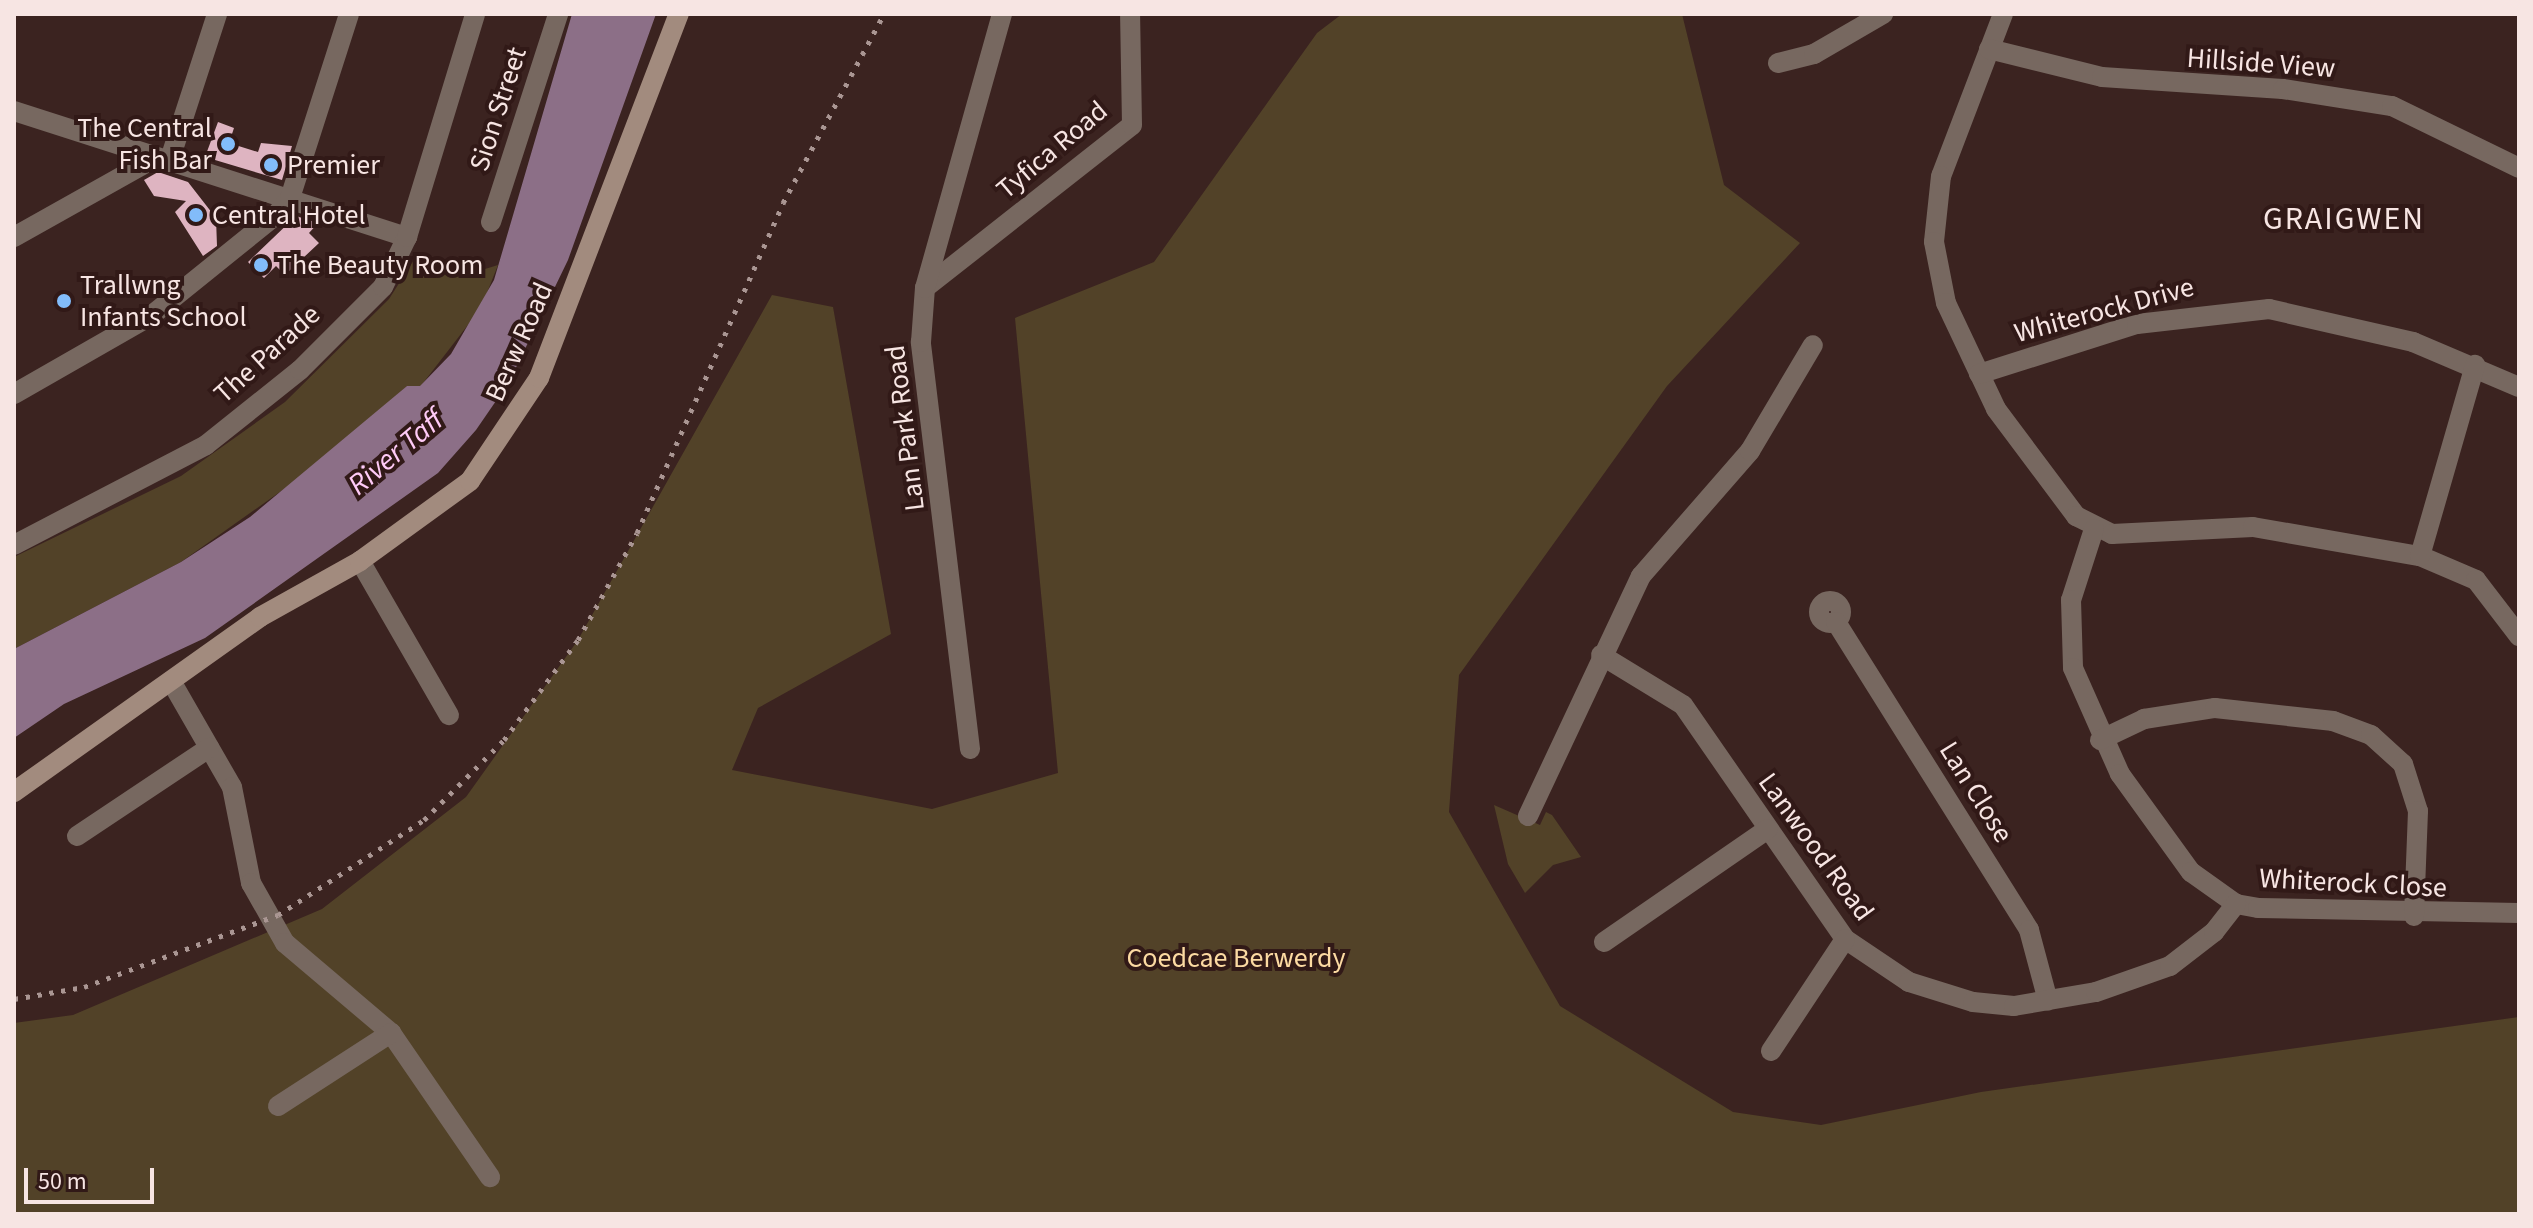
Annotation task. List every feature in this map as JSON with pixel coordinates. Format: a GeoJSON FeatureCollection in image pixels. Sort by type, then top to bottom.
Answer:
{"type":"FeatureCollection","features":[{"type":"Feature","properties":{"kind":"main road","name":"Berw Road"},"geometry":{"type":"LineString","coordinates":[[14,792],[260,617],[360,561],[470,481],[507,435],[539,378],[679,14]]}},
{"type":"Feature","properties":{"kind":"street"},"geometry":{"type":"LineString","coordinates":[[14,237],[162,160],[217,14]]}},
{"type":"Feature","properties":{"kind":"street"},"geometry":{"type":"LineString","coordinates":[[14,394],[191,288],[290,198],[349,14]]}},
{"type":"Feature","properties":{"kind":"street","name":"The Parade"},"geometry":{"type":"LineString","coordinates":[[14,545],[206,445],[300,370],[383,287],[407,237],[475,14]]}},
{"type":"Feature","properties":{"kind":"street","name":"Sion Street"},"geometry":{"type":"LineString","coordinates":[[491,222],[558,14]]}},
{"type":"Feature","properties":{"kind":"street","name":"Lan Park Road"},"geometry":{"type":"LineString","coordinates":[[970,749],[926,404],[925,288],[1002,14]]}},
{"type":"Feature","properties":{"kind":"street","name":"Tyfica Road"},"geometry":{"type":"LineString","coordinates":[[925,288],[1132,125],[1130,14]]}},
{"type":"Feature","properties":{"kind":"street"},"geometry":{"type":"LineString","coordinates":[[1778,63],[1814,54],[1883,14]]}},
{"type":"Feature","properties":{"kind":"street"},"geometry":{"type":"LineString","coordinates":[[2003,14],[1941,176],[1934,242],[1946,303],[1979,374],[2024,451],[2094,529],[2138,534],[2253,527],[2420,556],[2476,580],[2519,636]]}},
{"type":"Feature","properties":{"kind":"street","name":"Hillside View"},"geometry":{"type":"LineString","coordinates":[[1989,49],[2102,77],[2283,89],[2392,106],[2519,168]]}},
{"type":"Feature","properties":{"kind":"street"},"geometry":{"type":"LineString","coordinates":[[14,111],[407,237]]}},
{"type":"Feature","properties":{"kind":"street","name":"Whiterock Drive"},"geometry":{"type":"LineString","coordinates":[[1979,374],[2137,324],[2226,308],[2365,328],[2475,365],[2519,387]]}},
{"type":"Feature","properties":{"kind":"street"},"geometry":{"type":"LineString","coordinates":[[1528,816],[1601,655],[1641,576],[1750,451],[1813,345]]}},
{"type":"Feature","properties":{"kind":"street"},"geometry":{"type":"LineString","coordinates":[[2420,556],[2475,365]]}},
{"type":"Feature","properties":{"kind":"street","name":"Whiterock Close"},"geometry":{"type":"LineString","coordinates":[[2094,529],[2071,600],[2073,668],[2100,740],[2172,850],[2236,904],[2414,916],[2519,913]]}},
{"type":"Feature","properties":{"kind":"street"},"geometry":{"type":"LineString","coordinates":[[360,561],[449,715]]}},
{"type":"Feature","properties":{"kind":"street","name":"Lan Close"},"geometry":{"type":"LineString","coordinates":[[1836,622],[2029,930],[2048,1001]]}},
{"type":"Feature","properties":{"kind":"street","name":"Lanwood Road"},"geometry":{"type":"LineString","coordinates":[[1601,655],[1683,705],[1845,939],[1884,969],[1939,994],[2014,1006],[2048,1001],[2170,966],[2214,932],[2236,904]]}},
{"type":"Feature","properties":{"kind":"street"},"geometry":{"type":"LineString","coordinates":[[171,681],[232,787],[251,883],[285,943],[391,1033],[490,1177]]}},
{"type":"Feature","properties":{"kind":"street"},"geometry":{"type":"LineString","coordinates":[[2100,740],[2144,719],[2215,708],[2333,721],[2371,735],[2403,764],[2418,811],[2414,916]]}},
{"type":"Feature","properties":{"kind":"street"},"geometry":{"type":"LineString","coordinates":[[77,836],[209,748]]}},
{"type":"Feature","properties":{"kind":"street"},"geometry":{"type":"LineString","coordinates":[[1604,942],[1768,829]]}},
{"type":"Feature","properties":{"kind":"street"},"geometry":{"type":"LineString","coordinates":[[1771,1051],[1845,939]]}},
{"type":"Feature","properties":{"kind":"street"},"geometry":{"type":"LineString","coordinates":[[278,1106],[391,1033]]}},
{"type":"Feature","properties":{"kind":"green space","name":"Coedcae Berwerdy"},"geometry":{"type":"Polygon","coordinates":[[[1342,14],[1682,14],[1724,185],[1800,243],[1667,386],[1459,675],[1449,812],[1560,1006],[1733,1112],[1821,1125],[1981,1092],[2519,1017],[2519,1214],[14,1214],[14,1023],[73,1015],[322,909],[466,797],[578,640],[772,295],[833,307],[891,634],[758,708],[732,770],[932,809],[1058,773],[1015,318],[1154,262],[1317,33],[1342,14]]]}},
{"type":"Feature","properties":{"kind":"green space"},"geometry":{"type":"Polygon","coordinates":[[[419,252],[459,277],[498,265],[481,308],[420,387],[407,386],[325,460],[181,562],[14,649],[14,557],[181,476],[285,402],[389,299],[419,252]]]}},
{"type":"Feature","properties":{"kind":"green space"},"geometry":{"type":"Polygon","coordinates":[[[1494,805],[1540,825],[1546,812],[1552,815],[1581,857],[1553,865],[1525,893],[1508,864],[1494,805]]]}},
{"type":"Feature","properties":{"kind":"water","name":"River Taff"},"geometry":{"type":"Polygon","coordinates":[[[572,14],[656,14],[568,260],[509,382],[476,430],[438,473],[205,638],[64,704],[14,738],[14,649],[181,562],[250,517],[407,386],[420,386],[451,354],[494,280],[572,14]]]}},
{"type":"Feature","properties":{"kind":"building"},"geometry":{"type":"Polygon","coordinates":[[[218,122],[234,128],[229,143],[258,152],[261,143],[292,146],[282,180],[205,157],[218,122]]]}},
{"type":"Feature","properties":{"kind":"building","name":"Central Hotel"},"geometry":{"type":"Polygon","coordinates":[[[158,172],[188,182],[216,218],[217,246],[203,256],[175,212],[186,201],[154,196],[144,180],[158,172]]]}},
{"type":"Feature","properties":{"kind":"building"},"geometry":{"type":"Polygon","coordinates":[[[296,216],[318,223],[309,233],[319,243],[285,275],[276,266],[264,278],[248,262],[296,216]]]}},
{"type":"Feature","properties":{"kind":"railway"},"geometry":{"type":"LineString","coordinates":[[14,999],[84,987],[278,915],[424,820],[504,740],[578,640],[637,533],[783,203],[884,14]]}},
{"type":"Feature","properties":{"kind":"place","name":"The Central Fish Bar"},"geometry":{"type":"Point","coordinates":[228,144]}},
{"type":"Feature","properties":{"kind":"place","name":"Premier"},"geometry":{"type":"Point","coordinates":[271,165]}},
{"type":"Feature","properties":{"kind":"place","name":"Central Hotel"},"geometry":{"type":"Point","coordinates":[196,215]}},
{"type":"Feature","properties":{"kind":"place","name":"The Beauty Room"},"geometry":{"type":"Point","coordinates":[261,265]}},
{"type":"Feature","properties":{"kind":"place","name":"Trallwng Infants School"},"geometry":{"type":"Point","coordinates":[64,301]}},
{"type":"Feature","properties":{"kind":"district","name":"GRAIGWEN"},"geometry":{"type":"Point","coordinates":[2344,219]}}]}
